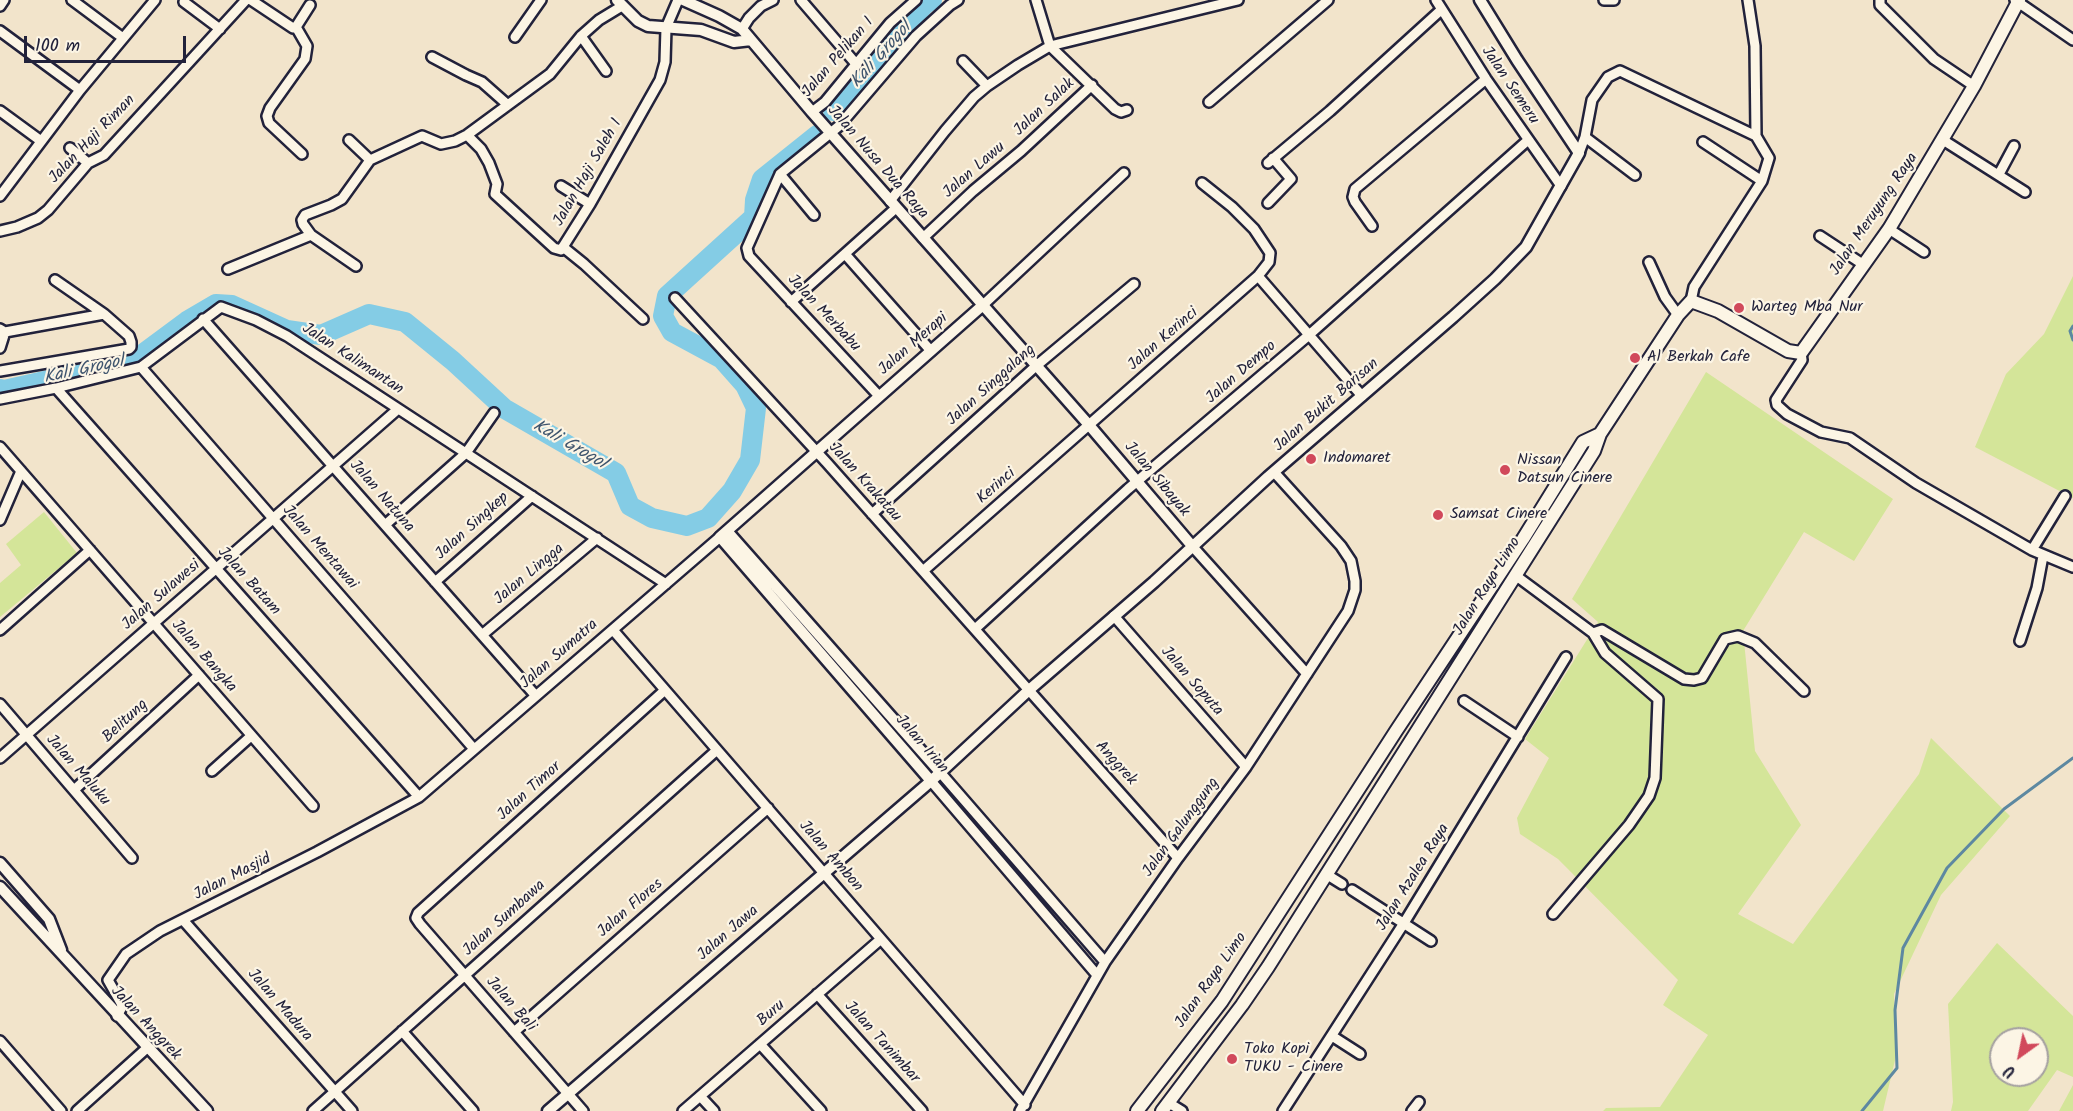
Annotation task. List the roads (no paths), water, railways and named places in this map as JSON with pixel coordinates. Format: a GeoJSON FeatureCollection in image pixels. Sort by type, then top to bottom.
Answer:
{"type":"FeatureCollection","features":[{"type":"Feature","properties":{"kind":"main road","name":"Jalan Meruyung Raya"},"geometry":{"type":"LineString","coordinates":[[1801,353],[1889,229],[1974,86],[2017,1]]}},
{"type":"Feature","properties":{"kind":"main road"},"geometry":{"type":"LineString","coordinates":[[1600,434],[1678,315],[1691,301],[1718,311],[1788,351],[1801,353]]}},
{"type":"Feature","properties":{"kind":"main road","name":"Jalan Raya Limo"},"geometry":{"type":"LineString","coordinates":[[1166,1107],[1242,1005],[1594,451],[1600,434]]}},
{"type":"Feature","properties":{"kind":"main road","name":"Jalan Raya Limo"},"geometry":{"type":"LineString","coordinates":[[1137,1111],[1222,1001],[1583,442],[1600,434]]}},
{"type":"Feature","properties":{"kind":"main road"},"geometry":{"type":"LineString","coordinates":[[1485,595],[1497,603]]}},
{"type":"Feature","properties":{"kind":"main road"},"geometry":{"type":"LineString","coordinates":[[1326,841],[1340,851]]}},
{"type":"Feature","properties":{"kind":"street"},"geometry":{"type":"LineString","coordinates":[[0,6],[4,0]]}},
{"type":"Feature","properties":{"kind":"street"},"geometry":{"type":"LineString","coordinates":[[72,0],[123,38]]}},
{"type":"Feature","properties":{"kind":"street"},"geometry":{"type":"LineString","coordinates":[[0,196],[80,90],[155,0]]}},
{"type":"Feature","properties":{"kind":"street","name":"Jalan Haji Riman"},"geometry":{"type":"LineString","coordinates":[[0,231],[38,218],[48,210],[88,163],[104,155],[246,0]]}},
{"type":"Feature","properties":{"kind":"street"},"geometry":{"type":"LineString","coordinates":[[251,0],[288,26],[296,27]]}},
{"type":"Feature","properties":{"kind":"street"},"geometry":{"type":"LineString","coordinates":[[515,37],[541,0]]}},
{"type":"Feature","properties":{"kind":"street","name":"Jalan Haji Saleh I"},"geometry":{"type":"LineString","coordinates":[[467,135],[476,142],[489,163],[497,184],[495,194],[554,248],[558,250],[563,247],[660,80],[665,62],[666,28],[678,0]]}},
{"type":"Feature","properties":{"kind":"street","name":"Jalan Nusa Dua Raya"},"geometry":{"type":"LineString","coordinates":[[683,0],[742,29],[893,205],[983,304]]}},
{"type":"Feature","properties":{"kind":"street"},"geometry":{"type":"LineString","coordinates":[[742,29],[761,6],[773,0]]}},
{"type":"Feature","properties":{"kind":"street"},"geometry":{"type":"LineString","coordinates":[[801,0],[857,64]]}},
{"type":"Feature","properties":{"kind":"street","name":"Jalan Pelikan I"},"geometry":{"type":"LineString","coordinates":[[812,112],[823,105],[890,23],[916,0]]}},
{"type":"Feature","properties":{"kind":"street"},"geometry":{"type":"LineString","coordinates":[[814,215],[780,174],[831,134],[916,36],[958,0]]}},
{"type":"Feature","properties":{"kind":"street"},"geometry":{"type":"LineString","coordinates":[[1036,0],[1050,46]]}},
{"type":"Feature","properties":{"kind":"street"},"geometry":{"type":"LineString","coordinates":[[791,302],[845,254],[893,205],[945,131],[987,86],[1050,46],[1238,0]]}},
{"type":"Feature","properties":{"kind":"street"},"geometry":{"type":"LineString","coordinates":[[1209,102],[1328,0]]}},
{"type":"Feature","properties":{"kind":"street","name":"Jalan Semeru"},"geometry":{"type":"LineString","coordinates":[[1436,0],[1527,141],[1561,186]]}},
{"type":"Feature","properties":{"kind":"street"},"geometry":{"type":"LineString","coordinates":[[1480,0],[1579,153]]}},
{"type":"Feature","properties":{"kind":"street"},"geometry":{"type":"LineString","coordinates":[[1604,0],[1614,0]]}},
{"type":"Feature","properties":{"kind":"street"},"geometry":{"type":"LineString","coordinates":[[1691,301],[1694,287],[1762,182],[1769,158],[1756,136],[1755,46],[1748,0]]}},
{"type":"Feature","properties":{"kind":"street"},"geometry":{"type":"LineString","coordinates":[[1880,0],[1880,5],[1934,59],[1974,86]]}},
{"type":"Feature","properties":{"kind":"street"},"geometry":{"type":"LineString","coordinates":[[2017,1],[2073,40]]}},
{"type":"Feature","properties":{"kind":"street"},"geometry":{"type":"LineString","coordinates":[[184,2],[220,29]]}},
{"type":"Feature","properties":{"kind":"street"},"geometry":{"type":"LineString","coordinates":[[356,266],[311,235],[303,224],[302,220],[305,215],[337,203],[370,160],[422,136],[441,144],[467,135],[550,74],[581,36],[619,3],[643,24],[701,30],[734,42],[751,40]]}},
{"type":"Feature","properties":{"kind":"street"},"geometry":{"type":"LineString","coordinates":[[296,27],[310,4]]}},
{"type":"Feature","properties":{"kind":"street"},"geometry":{"type":"LineString","coordinates":[[1268,203],[1291,179],[1271,160],[1330,111],[1442,10]]}},
{"type":"Feature","properties":{"kind":"street"},"geometry":{"type":"LineString","coordinates":[[296,27],[307,46],[305,59],[270,108],[267,116],[269,123],[302,154]]}},
{"type":"Feature","properties":{"kind":"street"},"geometry":{"type":"LineString","coordinates":[[0,31],[80,90]]}},
{"type":"Feature","properties":{"kind":"street"},"geometry":{"type":"LineString","coordinates":[[581,36],[606,70]]}},
{"type":"Feature","properties":{"kind":"street","name":"Jalan Salak"},"geometry":{"type":"LineString","coordinates":[[1021,151],[1092,85],[1050,46]]}},
{"type":"Feature","properties":{"kind":"street"},"geometry":{"type":"LineString","coordinates":[[432,57],[484,83],[508,105]]}},
{"type":"Feature","properties":{"kind":"street"},"geometry":{"type":"LineString","coordinates":[[963,61],[987,86]]}},
{"type":"Feature","properties":{"kind":"street"},"geometry":{"type":"LineString","coordinates":[[1579,153],[1585,137],[1592,100],[1608,77],[1620,71],[1756,136]]}},
{"type":"Feature","properties":{"kind":"street"},"geometry":{"type":"LineString","coordinates":[[1372,225],[1354,202],[1355,189],[1486,79]]}},
{"type":"Feature","properties":{"kind":"street"},"geometry":{"type":"LineString","coordinates":[[1092,85],[1115,109],[1121,112],[1127,110]]}},
{"type":"Feature","properties":{"kind":"street"},"geometry":{"type":"LineString","coordinates":[[0,111],[40,141]]}},
{"type":"Feature","properties":{"kind":"street"},"geometry":{"type":"LineString","coordinates":[[1585,137],[1635,175]]}},
{"type":"Feature","properties":{"kind":"street"},"geometry":{"type":"LineString","coordinates":[[349,140],[370,160]]}},
{"type":"Feature","properties":{"kind":"street"},"geometry":{"type":"LineString","coordinates":[[1943,140],[2025,192]]}},
{"type":"Feature","properties":{"kind":"street","name":"Jalan Dempo"},"geometry":{"type":"LineString","coordinates":[[975,628],[1527,141]]}},
{"type":"Feature","properties":{"kind":"street"},"geometry":{"type":"LineString","coordinates":[[1703,142],[1762,182]]}},
{"type":"Feature","properties":{"kind":"street"},"geometry":{"type":"LineString","coordinates":[[1999,174],[2014,146]]}},
{"type":"Feature","properties":{"kind":"street"},"geometry":{"type":"LineString","coordinates":[[70,148],[88,163]]}},
{"type":"Feature","properties":{"kind":"street","name":"Jalan Lawu"},"geometry":{"type":"LineString","coordinates":[[923,238],[973,191],[1021,151]]}},
{"type":"Feature","properties":{"kind":"street","name":"Jalan Bukit Barisan"},"geometry":{"type":"LineString","coordinates":[[931,781],[939,771],[1029,690],[1193,547],[1274,472],[1454,317],[1514,260],[1526,247],[1579,153]]}},
{"type":"Feature","properties":{"kind":"street","name":"Jalan Merapi"},"geometry":{"type":"LineString","coordinates":[[724,534],[931,351],[1124,173]]}},
{"type":"Feature","properties":{"kind":"street","name":"Jalan Merbabu"},"geometry":{"type":"LineString","coordinates":[[780,174],[747,251],[749,256],[879,396]]}},
{"type":"Feature","properties":{"kind":"street"},"geometry":{"type":"LineString","coordinates":[[1202,183],[1247,222],[1266,246],[1270,258],[1258,276],[1362,396]]}},
{"type":"Feature","properties":{"kind":"street"},"geometry":{"type":"LineString","coordinates":[[561,186],[590,204]]}},
{"type":"Feature","properties":{"kind":"street"},"geometry":{"type":"LineString","coordinates":[[1889,229],[1924,252]]}},
{"type":"Feature","properties":{"kind":"street"},"geometry":{"type":"LineString","coordinates":[[228,269],[311,235]]}},
{"type":"Feature","properties":{"kind":"street"},"geometry":{"type":"LineString","coordinates":[[1820,236],[1863,265]]}},
{"type":"Feature","properties":{"kind":"street"},"geometry":{"type":"LineString","coordinates":[[563,247],[643,319]]}},
{"type":"Feature","properties":{"kind":"street"},"geometry":{"type":"LineString","coordinates":[[845,254],[931,351]]}},
{"type":"Feature","properties":{"kind":"street"},"geometry":{"type":"LineString","coordinates":[[1648,262],[1665,297],[1678,315]]}},
{"type":"Feature","properties":{"kind":"street","name":"Jalan Kerinci"},"geometry":{"type":"LineString","coordinates":[[1089,425],[1258,276]]}},
{"type":"Feature","properties":{"kind":"street"},"geometry":{"type":"LineString","coordinates":[[0,371],[129,349],[131,342],[129,336],[105,314],[55,280]]}},
{"type":"Feature","properties":{"kind":"street","name":"Jalan Singgalang"},"geometry":{"type":"LineString","coordinates":[[872,514],[1036,366],[1134,284]]}},
{"type":"Feature","properties":{"kind":"street","name":"Jalan Krakatau"},"geometry":{"type":"LineString","coordinates":[[675,298],[1029,690]]}},
{"type":"Feature","properties":{"kind":"street","name":"Jalan Sibayak"},"geometry":{"type":"LineString","coordinates":[[983,304],[1193,547],[1307,674]]}},
{"type":"Feature","properties":{"kind":"street","name":"Jalan Kalimantan"},"geometry":{"type":"LineString","coordinates":[[0,399],[141,367],[220,307],[265,324],[287,336],[666,584]]}},
{"type":"Feature","properties":{"kind":"street"},"geometry":{"type":"LineString","coordinates":[[0,348],[3,331],[105,314]]}},
{"type":"Feature","properties":{"kind":"street","name":"Jalan Natuna"},"geometry":{"type":"LineString","coordinates":[[203,319],[536,696]]}},
{"type":"Feature","properties":{"kind":"street"},"geometry":{"type":"LineString","coordinates":[[1801,353],[1802,360],[1776,400],[1777,405],[1787,414],[1821,432],[1850,438],[1916,483],[2043,556],[2073,567]]}},
{"type":"Feature","properties":{"kind":"street","name":"Jalan Mentawai"},"geometry":{"type":"LineString","coordinates":[[141,367],[474,749]]}},
{"type":"Feature","properties":{"kind":"street","name":"Jalan Batam"},"geometry":{"type":"LineString","coordinates":[[56,388],[419,796]]}},
{"type":"Feature","properties":{"kind":"street","name":"Jalan Sulawesi"},"geometry":{"type":"LineString","coordinates":[[0,758],[399,409]]}},
{"type":"Feature","properties":{"kind":"street"},"geometry":{"type":"LineString","coordinates":[[386,525],[466,453],[494,413]]}},
{"type":"Feature","properties":{"kind":"street","name":"Kerinci"},"geometry":{"type":"LineString","coordinates":[[923,571],[1089,425]]}},
{"type":"Feature","properties":{"kind":"street","name":"Jalan Bangka"},"geometry":{"type":"LineString","coordinates":[[0,447],[313,806]]}},
{"type":"Feature","properties":{"kind":"street"},"geometry":{"type":"LineString","coordinates":[[0,520],[21,471]]}},
{"type":"Feature","properties":{"kind":"street","name":"Jalan Galunggung"},"geometry":{"type":"LineString","coordinates":[[1023,1108],[1105,962],[1246,767],[1348,611],[1355,590],[1351,561],[1341,546],[1274,472]]}},
{"type":"Feature","properties":{"kind":"street","name":"Jalan Singkep"},"geometry":{"type":"LineString","coordinates":[[435,582],[532,496]]}},
{"type":"Feature","properties":{"kind":"street"},"geometry":{"type":"LineString","coordinates":[[2032,550],[2065,496]]}},
{"type":"Feature","properties":{"kind":"street","name":"Jalan Sumatra"},"geometry":{"type":"LineString","coordinates":[[419,796],[724,534]]}},
{"type":"Feature","properties":{"kind":"street","name":"Jalan Irian"},"geometry":{"type":"LineString","coordinates":[[724,534],[939,771],[1105,962]]}},
{"type":"Feature","properties":{"kind":"street","name":"Jalan Irian"},"geometry":{"type":"LineString","coordinates":[[724,534],[1097,975]]}},
{"type":"Feature","properties":{"kind":"street","name":"Jalan Lingga"},"geometry":{"type":"LineString","coordinates":[[482,635],[597,538]]}},
{"type":"Feature","properties":{"kind":"street"},"geometry":{"type":"LineString","coordinates":[[0,630],[90,550]]}},
{"type":"Feature","properties":{"kind":"street"},"geometry":{"type":"LineString","coordinates":[[2020,641],[2037,588],[2043,556]]}},
{"type":"Feature","properties":{"kind":"street"},"geometry":{"type":"LineString","coordinates":[[1515,575],[1593,633],[1605,653],[1658,699],[1655,778],[1649,796],[1629,825],[1553,914]]}},
{"type":"Feature","properties":{"kind":"street","name":"Jalan Soputa"},"geometry":{"type":"LineString","coordinates":[[1114,616],[1246,767]]}},
{"type":"Feature","properties":{"kind":"street","name":"Jalan Ambon"},"geometry":{"type":"LineString","coordinates":[[612,630],[881,939],[1023,1108]]}},
{"type":"Feature","properties":{"kind":"street"},"geometry":{"type":"LineString","coordinates":[[1593,633],[1602,630],[1684,679],[1694,680],[1702,678],[1725,639],[1738,636],[1755,643],[1804,691]]}},
{"type":"Feature","properties":{"kind":"street","name":"Jalan Azalea Raya"},"geometry":{"type":"LineString","coordinates":[[1283,1111],[1404,924],[1566,657]]}},
{"type":"Feature","properties":{"kind":"street","name":"Belitung"},"geometry":{"type":"LineString","coordinates":[[74,790],[199,675]]}},
{"type":"Feature","properties":{"kind":"street","name":"Jalan Timor"},"geometry":{"type":"LineString","coordinates":[[416,918],[418,913],[665,690]]}},
{"type":"Feature","properties":{"kind":"street","name":"Anggrek"},"geometry":{"type":"LineString","coordinates":[[1029,690],[1178,858]]}},
{"type":"Feature","properties":{"kind":"street"},"geometry":{"type":"LineString","coordinates":[[1464,701],[1518,737]]}},
{"type":"Feature","properties":{"kind":"street","name":"Jalan Maluku"},"geometry":{"type":"LineString","coordinates":[[0,704],[132,858]]}},
{"type":"Feature","properties":{"kind":"street"},"geometry":{"type":"LineString","coordinates":[[212,771],[251,736]]}},
{"type":"Feature","properties":{"kind":"street","name":"Jalan Sumbawa"},"geometry":{"type":"LineString","coordinates":[[313,1111],[717,750]]}},
{"type":"Feature","properties":{"kind":"street","name":"Jalan Jawa"},"geometry":{"type":"LineString","coordinates":[[548,1111],[931,781]]}},
{"type":"Feature","properties":{"kind":"street","name":"Jalan Masjid"},"geometry":{"type":"LineString","coordinates":[[117,1016],[122,1007],[109,982],[126,954],[160,932],[317,852],[419,796]]}},
{"type":"Feature","properties":{"kind":"street","name":"Jalan Flores"},"geometry":{"type":"LineString","coordinates":[[514,1032],[768,808]]}},
{"type":"Feature","properties":{"kind":"street","name":"Jalan Anggrek"},"geometry":{"type":"LineString","coordinates":[[0,862],[50,919],[63,956]]}},
{"type":"Feature","properties":{"kind":"street"},"geometry":{"type":"LineString","coordinates":[[1326,874],[1342,884]]}},
{"type":"Feature","properties":{"kind":"street","name":"Jalan Anggrek"},"geometry":{"type":"LineString","coordinates":[[0,887],[207,1111]]}},
{"type":"Feature","properties":{"kind":"street"},"geometry":{"type":"LineString","coordinates":[[1352,890],[1431,941]]}},
{"type":"Feature","properties":{"kind":"street","name":"Jalan Bali"},"geometry":{"type":"LineString","coordinates":[[416,918],[583,1111]]}},
{"type":"Feature","properties":{"kind":"street","name":"Jalan Madura"},"geometry":{"type":"LineString","coordinates":[[183,920],[352,1111]]}},
{"type":"Feature","properties":{"kind":"street","name":"Buru"},"geometry":{"type":"LineString","coordinates":[[683,1111],[881,939]]}},
{"type":"Feature","properties":{"kind":"street","name":"Jalan Tanimbar"},"geometry":{"type":"LineString","coordinates":[[817,994],[922,1111]]}},
{"type":"Feature","properties":{"kind":"street"},"geometry":{"type":"LineString","coordinates":[[402,1031],[473,1111]]}},
{"type":"Feature","properties":{"kind":"street"},"geometry":{"type":"LineString","coordinates":[[1332,1036],[1360,1054]]}},
{"type":"Feature","properties":{"kind":"street"},"geometry":{"type":"LineString","coordinates":[[0,1041],[61,1111]]}},
{"type":"Feature","properties":{"kind":"street"},"geometry":{"type":"LineString","coordinates":[[760,1044],[820,1111]]}},
{"type":"Feature","properties":{"kind":"street"},"geometry":{"type":"LineString","coordinates":[[77,1111],[147,1048]]}},
{"type":"Feature","properties":{"kind":"street"},"geometry":{"type":"LineString","coordinates":[[700,1096],[714,1111]]}},
{"type":"Feature","properties":{"kind":"street"},"geometry":{"type":"LineString","coordinates":[[1412,1111],[1419,1102]]}},
{"type":"Feature","properties":{"kind":"street"},"geometry":{"type":"LineString","coordinates":[[1166,1107],[1182,1111]]}},
{"type":"Feature","properties":{"kind":"waterway","name":"Kali Grogol"},"geometry":{"type":"LineString","coordinates":[[833,111],[925,4],[932,0]]}},
{"type":"Feature","properties":{"kind":"waterway","name":"Kali Grogol"},"geometry":{"type":"LineString","coordinates":[[0,389],[4,390],[133,361],[187,321],[216,304],[232,305],[287,330],[321,335],[369,314],[405,322],[453,361],[505,409],[616,473],[630,506],[652,518],[687,526],[708,518],[732,491],[750,460],[756,408],[745,385],[722,359],[672,332],[663,316],[667,296],[754,217],[755,200],[762,179],[817,135]]}},
{"type":"Feature","properties":{"kind":"waterway"},"geometry":{"type":"LineString","coordinates":[[2073,326],[2070,331],[2073,340]]}},
{"type":"Feature","properties":{"kind":"waterway"},"geometry":{"type":"LineString","coordinates":[[1862,1111],[1897,1068],[1895,1010],[1903,948],[1947,868],[2004,809],[2073,758]]}},
{"type":"Feature","properties":{"kind":"place","name":"Warteg Mba Nur"},"geometry":{"type":"Point","coordinates":[1739,308]}},
{"type":"Feature","properties":{"kind":"place","name":"Al Berkah Cafe"},"geometry":{"type":"Point","coordinates":[1635,358]}},
{"type":"Feature","properties":{"kind":"place","name":"Indomaret"},"geometry":{"type":"Point","coordinates":[1311,459]}},
{"type":"Feature","properties":{"kind":"place","name":"Nissan Datsun Cinere"},"geometry":{"type":"Point","coordinates":[1505,470]}},
{"type":"Feature","properties":{"kind":"place","name":"Samsat Cinere"},"geometry":{"type":"Point","coordinates":[1438,515]}},
{"type":"Feature","properties":{"kind":"place","name":"Toko Kopi TUKU - Cinere"},"geometry":{"type":"Point","coordinates":[1232,1059]}}]}
